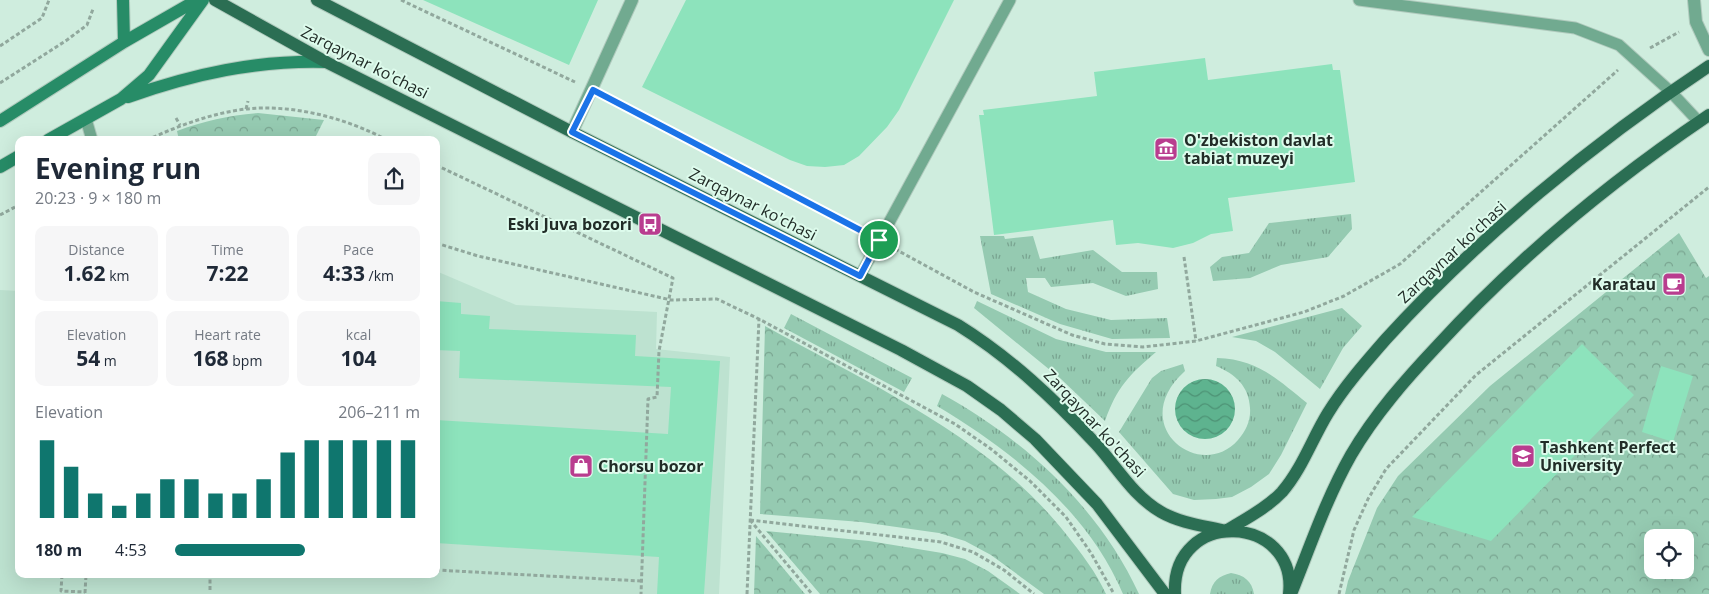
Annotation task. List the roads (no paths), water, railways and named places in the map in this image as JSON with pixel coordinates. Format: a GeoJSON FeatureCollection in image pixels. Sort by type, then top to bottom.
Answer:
{"type":"FeatureCollection","features":[{"type":"Feature","properties":{"kind":"main road"},"geometry":{"type":"LineString","coordinates":[[123,0],[124,42]]}},
{"type":"Feature","properties":{"kind":"main road"},"geometry":{"type":"LineString","coordinates":[[0,120],[124,42],[197,0]]}},
{"type":"Feature","properties":{"kind":"main road"},"geometry":{"type":"LineString","coordinates":[[55,136],[121,99],[149,75],[203,0]]}},
{"type":"Feature","properties":{"kind":"main road","name":"Zarqaynar ko'chasi"},"geometry":{"type":"LineString","coordinates":[[215,0],[326,62],[901,350],[968,386],[1002,410],[1066,470],[1111,522],[1165,594]]}},
{"type":"Feature","properties":{"kind":"main road","name":"Zarqaynar ko'chasi"},"geometry":{"type":"LineString","coordinates":[[317,0],[572,132],[958,325],[1005,357],[1073,419],[1133,488],[1153,507],[1181,521],[1226,531],[1259,510],[1282,492],[1340,396],[1387,338],[1483,243],[1525,207],[1671,92],[1709,66]]}},
{"type":"Feature","properties":{"kind":"main road"},"geometry":{"type":"LineString","coordinates":[[121,99],[210,72],[286,61],[326,62]]}},
{"type":"Feature","properties":{"kind":"main road"},"geometry":{"type":"LineString","coordinates":[[1290,594],[1336,484],[1368,428],[1388,401],[1456,325],[1506,276],[1614,185],[1704,118]]}},
{"type":"Feature","properties":{"kind":"main road"},"geometry":{"type":"LineString","coordinates":[[0,167],[15,158]]}},
{"type":"Feature","properties":{"kind":"main road"},"geometry":{"type":"LineString","coordinates":[[1175,594],[1176,575],[1188,551],[1201,539],[1226,531],[1253,534],[1275,550],[1286,567],[1290,594]]}},
{"type":"Feature","properties":{"kind":"street"},"geometry":{"type":"LineString","coordinates":[[572,132],[593,90],[632,0]]}},
{"type":"Feature","properties":{"kind":"street"},"geometry":{"type":"LineString","coordinates":[[1694,0],[1696,22],[1709,50]]}},
{"type":"Feature","properties":{"kind":"lane"},"geometry":{"type":"LineString","coordinates":[[860,276],[1010,0]]}},
{"type":"Feature","properties":{"kind":"lane"},"geometry":{"type":"LineString","coordinates":[[1359,0],[1575,28],[1619,45],[1671,92],[1704,118]]}},
{"type":"Feature","properties":{"kind":"lane"},"geometry":{"type":"LineString","coordinates":[[86,119],[91,136]]}},
{"type":"Feature","properties":{"kind":"water"},"geometry":{"type":"Polygon","coordinates":[[[1205,379],[1222,384],[1230,392],[1235,409],[1230,426],[1222,434],[1205,439],[1188,434],[1180,426],[1175,409],[1180,392],[1188,384],[1205,379]]]}},
{"type":"Feature","properties":{"kind":"place","name":"O'zbekiston davlat tabiat muzeyi"},"geometry":{"type":"Point","coordinates":[1166,149]}},
{"type":"Feature","properties":{"kind":"place","name":"Eski Juva bozori"},"geometry":{"type":"Point","coordinates":[650,224]}},
{"type":"Feature","properties":{"kind":"place","name":"Karatau"},"geometry":{"type":"Point","coordinates":[1674,284]}},
{"type":"Feature","properties":{"kind":"place","name":"Tashkent Perfect University"},"geometry":{"type":"Point","coordinates":[1523,456]}},
{"type":"Feature","properties":{"kind":"place","name":"Chorsu bozor"},"geometry":{"type":"Point","coordinates":[581,466]}}]}
